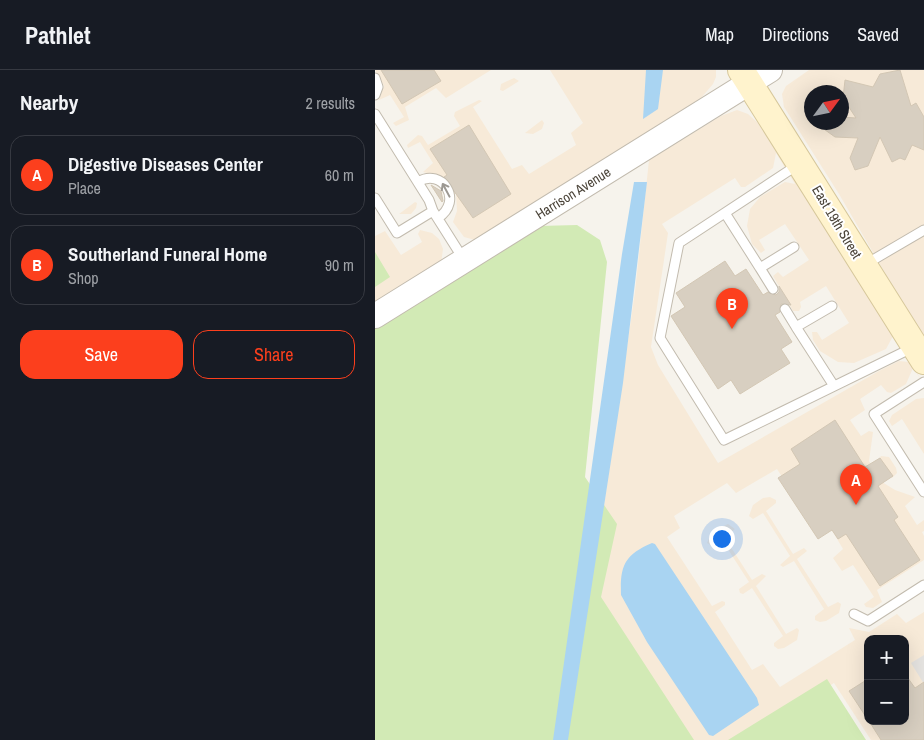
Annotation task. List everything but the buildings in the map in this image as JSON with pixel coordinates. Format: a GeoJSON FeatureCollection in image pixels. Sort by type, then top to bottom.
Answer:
{"type":"FeatureCollection","features":[{"type":"Feature","properties":{"kind":"main road","name":"East 19th Street"},"geometry":{"type":"LineString","coordinates":[[753,74],[801,162],[919,354]]}},
{"type":"Feature","properties":{"kind":"street","name":"Harrison Avenue"},"geometry":{"type":"LineString","coordinates":[[375,316],[753,74]]}},
{"type":"Feature","properties":{"kind":"lane"},"geometry":{"type":"LineString","coordinates":[[375,78],[379,87],[375,95]]}},
{"type":"Feature","properties":{"kind":"lane"},"geometry":{"type":"LineString","coordinates":[[375,114],[464,260]]}},
{"type":"Feature","properties":{"kind":"lane"},"geometry":{"type":"LineString","coordinates":[[801,162],[679,243],[659,338],[724,440],[834,386],[919,354]]}},
{"type":"Feature","properties":{"kind":"lane"},"geometry":{"type":"LineString","coordinates":[[375,198],[397,233],[435,215],[447,212],[450,196],[441,182],[433,178],[426,178],[418,182]]}},
{"type":"Feature","properties":{"kind":"lane"},"geometry":{"type":"LineString","coordinates":[[725,213],[773,289]]}},
{"type":"Feature","properties":{"kind":"lane"},"geometry":{"type":"LineString","coordinates":[[864,266],[924,230]]}},
{"type":"Feature","properties":{"kind":"lane"},"geometry":{"type":"LineString","coordinates":[[760,268],[794,247]]}},
{"type":"Feature","properties":{"kind":"lane"},"geometry":{"type":"LineString","coordinates":[[796,327],[832,306]]}},
{"type":"Feature","properties":{"kind":"lane"},"geometry":{"type":"LineString","coordinates":[[785,309],[834,386]]}},
{"type":"Feature","properties":{"kind":"lane"},"geometry":{"type":"LineString","coordinates":[[924,382],[874,414],[924,492]]}},
{"type":"Feature","properties":{"kind":"lane"},"geometry":{"type":"LineString","coordinates":[[854,614],[868,621],[924,585]]}},
{"type":"Feature","properties":{"kind":"shaded area"},"geometry":{"type":"Polygon","coordinates":[[[375,70],[491,70],[446,98],[436,88],[405,107],[409,120],[396,126],[393,123],[404,117],[390,95],[379,100],[384,86],[375,70]]]}},
{"type":"Feature","properties":{"kind":"shaded area"},"geometry":{"type":"Polygon","coordinates":[[[550,70],[716,70],[716,77],[713,84],[701,98],[479,241],[464,237],[453,222],[457,211],[456,194],[452,194],[435,175],[423,172],[433,163],[420,142],[408,148],[407,145],[418,135],[422,136],[428,145],[460,126],[454,116],[455,112],[479,100],[482,101],[473,107],[512,169],[522,165],[529,174],[576,145],[571,133],[583,123],[550,70]]]}},
{"type":"Feature","properties":{"kind":"shaded area"},"geometry":{"type":"Polygon","coordinates":[[[809,70],[924,70],[924,340],[839,194],[784,107],[782,94],[786,86],[809,70]]]}},
{"type":"Feature","properties":{"kind":"shaded area"},"geometry":{"type":"Polygon","coordinates":[[[514,78],[519,81],[503,91],[500,90],[501,84],[514,78]]]}},
{"type":"Feature","properties":{"kind":"shaded area"},"geometry":{"type":"Polygon","coordinates":[[[737,110],[748,114],[758,123],[924,384],[913,368],[906,384],[891,393],[887,392],[881,385],[860,399],[865,410],[850,420],[861,436],[869,431],[873,432],[869,461],[882,482],[895,490],[915,497],[905,506],[917,525],[924,520],[924,531],[922,532],[924,536],[924,560],[877,590],[882,602],[873,608],[866,607],[864,604],[874,597],[853,565],[842,571],[833,558],[843,549],[830,527],[804,511],[777,469],[736,493],[727,483],[674,516],[680,528],[667,537],[712,606],[722,601],[725,602],[725,605],[715,612],[752,670],[763,664],[780,687],[855,640],[849,628],[869,632],[897,614],[906,623],[924,612],[924,740],[871,740],[834,683],[743,740],[658,740],[554,580],[597,554],[635,292],[649,160],[721,116],[737,110]],[[776,153],[773,168],[745,187],[741,187],[735,178],[662,224],[668,233],[651,347],[658,365],[718,463],[879,371],[899,361],[909,362],[893,336],[886,349],[854,363],[838,362],[820,351],[813,340],[812,332],[817,332],[822,340],[849,323],[826,286],[800,302],[801,307],[799,311],[793,311],[773,276],[778,272],[783,277],[809,260],[785,224],[759,240],[765,250],[761,253],[752,244],[747,226],[750,209],[760,197],[785,182],[795,184],[776,153]]]}},
{"type":"Feature","properties":{"kind":"shaded area"},"geometry":{"type":"Polygon","coordinates":[[[542,120],[544,123],[542,129],[533,134],[525,133],[542,120]]]}},
{"type":"Feature","properties":{"kind":"shaded area"},"geometry":{"type":"Polygon","coordinates":[[[415,202],[417,203],[416,208],[411,214],[399,214],[415,202]]]}},
{"type":"Feature","properties":{"kind":"shaded area"},"geometry":{"type":"Polygon","coordinates":[[[420,230],[432,233],[439,239],[443,249],[441,264],[375,306],[375,236],[385,231],[401,255],[422,242],[418,234],[420,230]]]}},
{"type":"Feature","properties":{"kind":"shaded area"},"geometry":{"type":"Polygon","coordinates":[[[924,398],[924,454],[902,419],[892,426],[889,421],[892,415],[916,399],[924,398]]]}},
{"type":"Feature","properties":{"kind":"shaded area"},"geometry":{"type":"Polygon","coordinates":[[[881,456],[889,457],[896,468],[897,473],[892,478],[879,459],[881,456]]]}},
{"type":"Feature","properties":{"kind":"shaded area"},"geometry":{"type":"Polygon","coordinates":[[[770,497],[776,500],[776,503],[766,511],[793,554],[804,548],[807,551],[797,559],[828,607],[838,602],[841,604],[839,613],[826,621],[820,622],[815,620],[815,616],[824,609],[794,561],[783,567],[780,565],[790,556],[763,513],[753,519],[749,516],[753,505],[763,498],[770,497]]]}},
{"type":"Feature","properties":{"kind":"shaded area"},"geometry":{"type":"Polygon","coordinates":[[[728,524],[735,529],[725,538],[752,580],[762,574],[766,576],[756,586],[786,634],[797,628],[799,630],[797,640],[784,648],[778,649],[774,646],[774,643],[783,636],[752,588],[743,594],[740,593],[739,589],[749,582],[722,540],[712,546],[707,543],[712,531],[728,524]]]}},
{"type":"Feature","properties":{"kind":"shaded area"},"geometry":{"type":"Polygon","coordinates":[[[924,655],[924,684],[911,663],[924,655]]]}},
{"type":"Feature","properties":{"kind":"green space"},"geometry":{"type":"Polygon","coordinates":[[[577,225],[600,240],[607,262],[585,477],[617,524],[601,597],[694,740],[375,740],[375,327],[539,226],[577,225]]]}},
{"type":"Feature","properties":{"kind":"green space"},"geometry":{"type":"Polygon","coordinates":[[[375,252],[390,277],[375,287],[375,252]]]}},
{"type":"Feature","properties":{"kind":"green space"},"geometry":{"type":"Polygon","coordinates":[[[827,679],[866,740],[728,740],[827,679]]]}},
{"type":"Feature","properties":{"kind":"water"},"geometry":{"type":"Polygon","coordinates":[[[646,70],[663,70],[658,109],[643,119],[646,70]]]}},
{"type":"Feature","properties":{"kind":"water"},"geometry":{"type":"Polygon","coordinates":[[[634,182],[647,182],[623,383],[568,740],[553,740],[622,254],[634,182]]]}},
{"type":"Feature","properties":{"kind":"water"},"geometry":{"type":"Polygon","coordinates":[[[652,543],[655,544],[757,698],[759,705],[713,736],[709,735],[647,642],[621,595],[621,576],[626,563],[635,552],[652,543]]]}},
{"type":"Feature","properties":{"kind":"place","name":"Southerland Funeral Home"},"geometry":{"type":"Point","coordinates":[732,329]}},
{"type":"Feature","properties":{"kind":"place","name":"Digestive Diseases Center"},"geometry":{"type":"Point","coordinates":[856,505]}}]}
